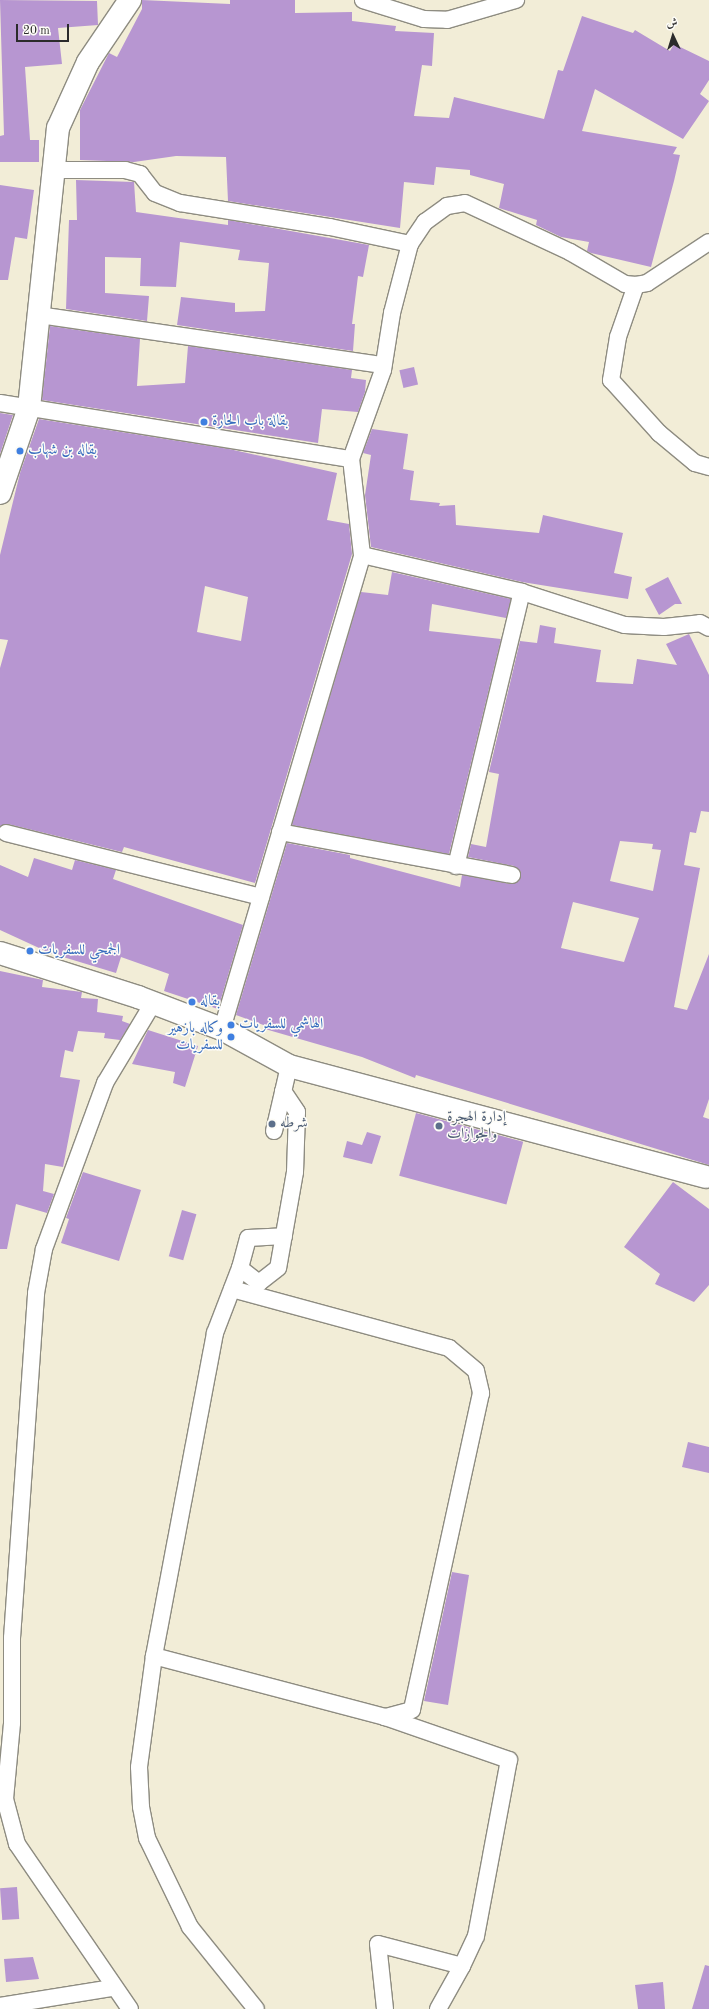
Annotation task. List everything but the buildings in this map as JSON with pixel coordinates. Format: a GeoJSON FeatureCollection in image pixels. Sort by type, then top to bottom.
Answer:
{"type":"FeatureCollection","features":[{"type":"Feature","properties":{"kind":"street"},"geometry":{"type":"LineString","coordinates":[[0,493],[28,408],[58,128],[88,62],[130,0]]}},
{"type":"Feature","properties":{"kind":"street"},"geometry":{"type":"LineString","coordinates":[[363,0],[424,19],[447,20],[516,0]]}},
{"type":"Feature","properties":{"kind":"street"},"geometry":{"type":"LineString","coordinates":[[54,170],[125,170],[140,174],[155,193],[180,203],[330,227],[410,244]]}},
{"type":"Feature","properties":{"kind":"street"},"geometry":{"type":"LineString","coordinates":[[222,1029],[362,555],[351,459],[383,365],[392,313],[410,244],[425,222],[447,206],[465,203],[570,252],[625,284],[636,285],[647,283],[709,242]]}},
{"type":"Feature","properties":{"kind":"street"},"geometry":{"type":"LineString","coordinates":[[636,285],[618,337],[611,380],[658,433],[695,462],[709,467]]}},
{"type":"Feature","properties":{"kind":"street"},"geometry":{"type":"LineString","coordinates":[[39,315],[383,365]]}},
{"type":"Feature","properties":{"kind":"street"},"geometry":{"type":"LineString","coordinates":[[0,403],[351,459]]}},
{"type":"Feature","properties":{"kind":"street"},"geometry":{"type":"LineString","coordinates":[[362,555],[522,592],[625,625],[664,627],[700,624],[709,628]]}},
{"type":"Feature","properties":{"kind":"street"},"geometry":{"type":"LineString","coordinates":[[456,866],[522,592]]}},
{"type":"Feature","properties":{"kind":"street"},"geometry":{"type":"LineString","coordinates":[[280,832],[512,876]]}},
{"type":"Feature","properties":{"kind":"street"},"geometry":{"type":"LineString","coordinates":[[6,833],[261,897]]}},
{"type":"Feature","properties":{"kind":"street"},"geometry":{"type":"LineString","coordinates":[[0,953],[153,1003],[222,1029],[289,1066],[705,1177]]}},
{"type":"Feature","properties":{"kind":"street"},"geometry":{"type":"LineString","coordinates":[[130,2009],[113,1988],[17,1844],[5,1799],[12,1723],[12,1638],[36,1293],[44,1249],[105,1082],[153,1003]]}},
{"type":"Feature","properties":{"kind":"street"},"geometry":{"type":"LineString","coordinates":[[274,1131],[289,1066]]}},
{"type":"Feature","properties":{"kind":"street"},"geometry":{"type":"LineString","coordinates":[[240,1268],[259,1283],[278,1268],[295,1172],[297,1112],[283,1091]]}},
{"type":"Feature","properties":{"kind":"street"},"geometry":{"type":"LineString","coordinates":[[256,2009],[190,1927],[147,1838],[141,1807],[139,1767],[154,1656],[215,1333],[240,1268],[248,1238],[284,1236]]}},
{"type":"Feature","properties":{"kind":"street"},"geometry":{"type":"LineString","coordinates":[[232,1290],[449,1348],[476,1371],[481,1393],[412,1710],[385,1717]]}},
{"type":"Feature","properties":{"kind":"street"},"geometry":{"type":"LineString","coordinates":[[154,1656],[385,1717],[509,1760],[476,1936],[462,1966],[438,2009]]}},
{"type":"Feature","properties":{"kind":"street"},"geometry":{"type":"LineString","coordinates":[[385,2009],[378,1944],[462,1966]]}},
{"type":"Feature","properties":{"kind":"street"},"geometry":{"type":"LineString","coordinates":[[0,2006],[113,1988]]}},
{"type":"Feature","properties":{"kind":"place","name":"بقالة باب الحارة"},"geometry":{"type":"Point","coordinates":[204,422]}},
{"type":"Feature","properties":{"kind":"place","name":"بقاله بن شهاب"},"geometry":{"type":"Point","coordinates":[20,451]}},
{"type":"Feature","properties":{"kind":"place","name":"الجمحي للسفريات"},"geometry":{"type":"Point","coordinates":[30,951]}},
{"type":"Feature","properties":{"kind":"place","name":"بقاله"},"geometry":{"type":"Point","coordinates":[192,1002]}},
{"type":"Feature","properties":{"kind":"place","name":"الهاشمي للسفريات"},"geometry":{"type":"Point","coordinates":[231,1025]}},
{"type":"Feature","properties":{"kind":"place","name":"وكاله بازهير للسفريات"},"geometry":{"type":"Point","coordinates":[231,1037]}},
{"type":"Feature","properties":{"kind":"place","name":"شرطه"},"geometry":{"type":"Point","coordinates":[272,1124]}},
{"type":"Feature","properties":{"kind":"place","name":"إدارة الهجرة والجوازات"},"geometry":{"type":"Point","coordinates":[439,1126]}}]}
